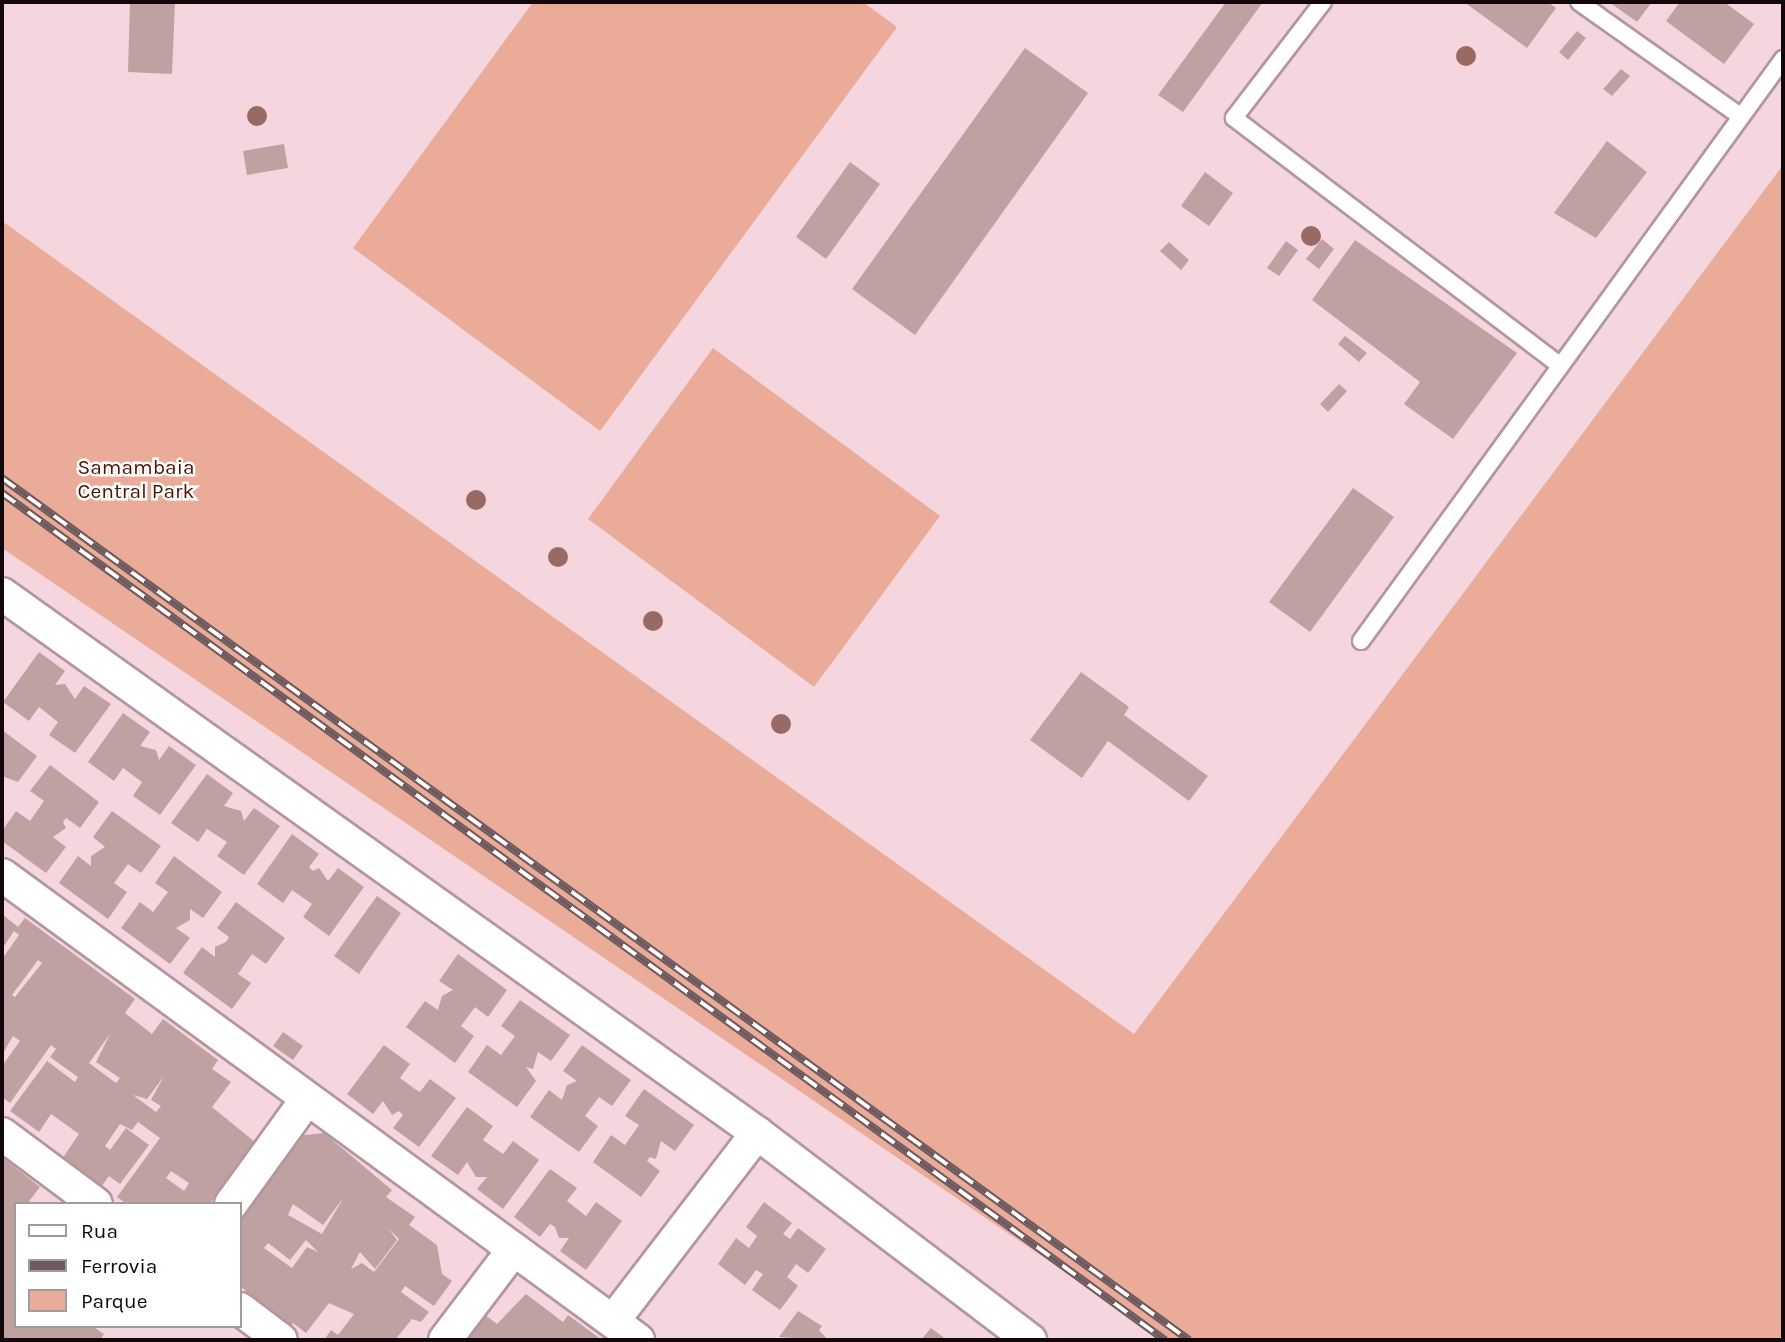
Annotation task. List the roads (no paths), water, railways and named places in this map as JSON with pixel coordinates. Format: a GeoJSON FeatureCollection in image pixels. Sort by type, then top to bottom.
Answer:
{"type":"FeatureCollection","features":[{"type":"Feature","properties":{"kind":"street"},"geometry":{"type":"LineString","coordinates":[[7,609],[757,1133],[1030,1340]]}},
{"type":"Feature","properties":{"kind":"street"},"geometry":{"type":"LineString","coordinates":[[2,876],[638,1340]]}},
{"type":"Feature","properties":{"kind":"street"},"geometry":{"type":"LineString","coordinates":[[232,1202],[307,1099]]}},
{"type":"Feature","properties":{"kind":"street"},"geometry":{"type":"LineString","coordinates":[[613,1321],[757,1133]]}},
{"type":"Feature","properties":{"kind":"street"},"geometry":{"type":"LineString","coordinates":[[2,1134],[93,1202]]}},
{"type":"Feature","properties":{"kind":"street"},"geometry":{"type":"LineString","coordinates":[[445,1340],[514,1250]]}},
{"type":"Feature","properties":{"kind":"street"},"geometry":{"type":"LineString","coordinates":[[242,1311],[281,1340]]}},
{"type":"Feature","properties":{"kind":"lane"},"geometry":{"type":"LineString","coordinates":[[1323,2],[1234,118],[1560,365]]}},
{"type":"Feature","properties":{"kind":"lane"},"geometry":{"type":"LineString","coordinates":[[1579,2],[1740,116]]}},
{"type":"Feature","properties":{"kind":"lane"},"geometry":{"type":"LineString","coordinates":[[1361,641],[1783,59]]}},
{"type":"Feature","properties":{"kind":"railway"},"geometry":{"type":"LineString","coordinates":[[2,478],[1189,1340]]}},
{"type":"Feature","properties":{"kind":"railway"},"geometry":{"type":"LineString","coordinates":[[2,493],[1165,1340]]}},
{"type":"Feature","properties":{"kind":"park label","name":"Samambaia Central Park"},"geometry":{"type":"Point","coordinates":[136,479]}}]}
